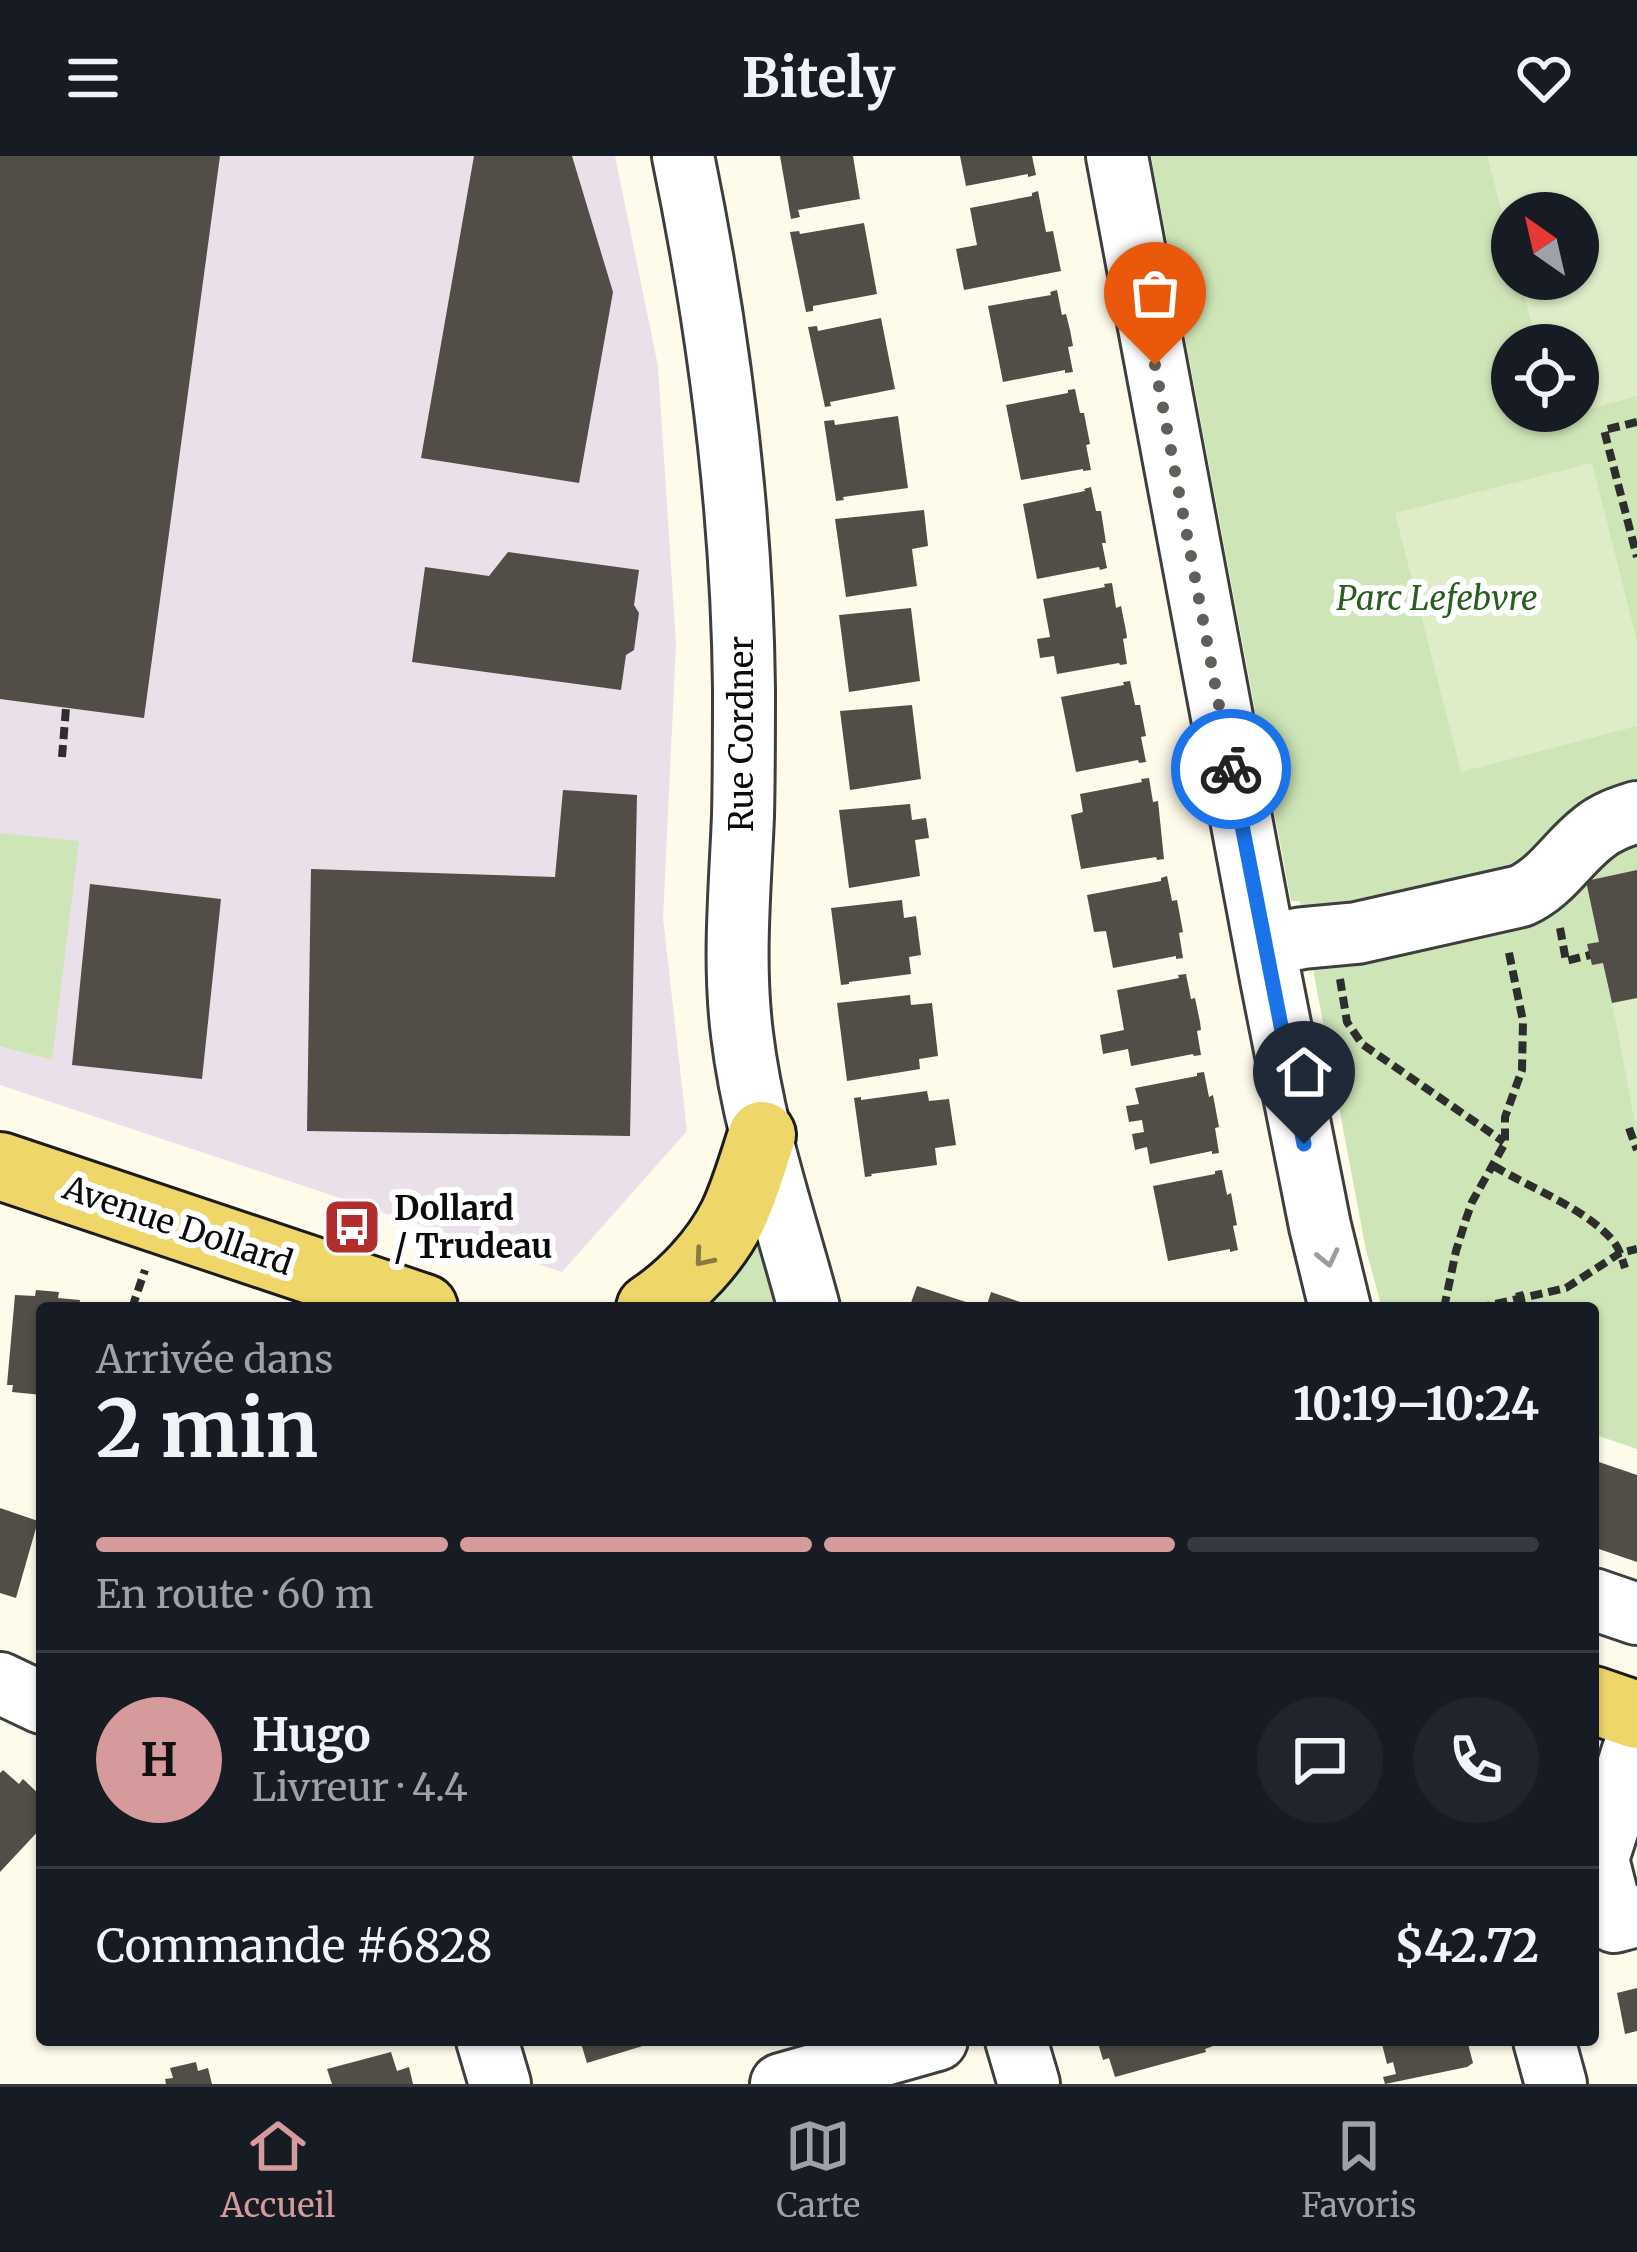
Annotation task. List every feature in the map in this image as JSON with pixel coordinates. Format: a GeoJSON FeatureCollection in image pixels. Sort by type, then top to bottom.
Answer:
{"type":"FeatureCollection","features":[{"type":"Feature","properties":{"kind":"main road"},"geometry":{"type":"LineString","coordinates":[[657,1302],[684,1280],[733,1217],[762,1135]]}},
{"type":"Feature","properties":{"kind":"main road","name":"Avenue Dollard"},"geometry":{"type":"LineString","coordinates":[[0,1166],[329,1293],[386,1302]]}},
{"type":"Feature","properties":{"kind":"main road"},"geometry":{"type":"LineString","coordinates":[[1599,1702],[1637,1715]]}},
{"type":"Feature","properties":{"kind":"street","name":"Rue Cordner"},"geometry":{"type":"LineString","coordinates":[[683,156],[713,325],[736,520],[743,673],[737,910],[742,1037],[762,1135],[807,1302]]}},
{"type":"Feature","properties":{"kind":"street"},"geometry":{"type":"LineString","coordinates":[[1117,156],[1265,946],[1339,1302]]}},
{"type":"Feature","properties":{"kind":"street"},"geometry":{"type":"LineString","coordinates":[[1265,946],[1375,930],[1521,896],[1549,879],[1590,835],[1637,812]]}},
{"type":"Feature","properties":{"kind":"street"},"geometry":{"type":"LineString","coordinates":[[1599,1601],[1637,1614]]}},
{"type":"Feature","properties":{"kind":"street"},"geometry":{"type":"LineString","coordinates":[[0,1683],[36,1700]]}},
{"type":"Feature","properties":{"kind":"street"},"geometry":{"type":"LineString","coordinates":[[1599,1850],[1632,1775]]}},
{"type":"Feature","properties":{"kind":"street"},"geometry":{"type":"LineString","coordinates":[[1599,1872],[1614,1922],[1637,1916]]}},
{"type":"Feature","properties":{"kind":"street"},"geometry":{"type":"LineString","coordinates":[[490,2046],[500,2084]]}},
{"type":"Feature","properties":{"kind":"street"},"geometry":{"type":"LineString","coordinates":[[781,2084],[899,2046]]}},
{"type":"Feature","properties":{"kind":"street"},"geometry":{"type":"LineString","coordinates":[[1018,2046],[1029,2084]]}},
{"type":"Feature","properties":{"kind":"street"},"geometry":{"type":"LineString","coordinates":[[1546,2046],[1556,2084]]}},
{"type":"Feature","properties":{"kind":"path"},"geometry":{"type":"LineString","coordinates":[[1637,422],[1604,430],[1637,557]]}},
{"type":"Feature","properties":{"kind":"path"},"geometry":{"type":"LineString","coordinates":[[62,757],[66,708]]}},
{"type":"Feature","properties":{"kind":"path"},"geometry":{"type":"LineString","coordinates":[[1559,924],[1566,961],[1590,956]]}},
{"type":"Feature","properties":{"kind":"path"},"geometry":{"type":"LineString","coordinates":[[1445,1302],[1472,1202],[1505,1143],[1505,1117],[1522,1070],[1523,1021],[1504,932]]}},
{"type":"Feature","properties":{"kind":"path"},"geometry":{"type":"LineString","coordinates":[[1339,970],[1347,1022],[1362,1044],[1505,1143]]}},
{"type":"Feature","properties":{"kind":"path"},"geometry":{"type":"LineString","coordinates":[[1629,1128],[1637,1150]]}},
{"type":"Feature","properties":{"kind":"path"},"geometry":{"type":"LineString","coordinates":[[1494,1166],[1575,1211],[1610,1238],[1625,1268]]}},
{"type":"Feature","properties":{"kind":"path"},"geometry":{"type":"LineString","coordinates":[[1504,1302],[1566,1288],[1620,1253],[1637,1250]]}},
{"type":"Feature","properties":{"kind":"path"},"geometry":{"type":"LineString","coordinates":[[134,1302],[145,1272]]}},
{"type":"Feature","properties":{"kind":"shaded area"},"geometry":{"type":"Polygon","coordinates":[[[0,156],[615,156],[658,366],[676,644],[663,918],[687,1131],[562,1272],[0,1085],[0,156]]]}},
{"type":"Feature","properties":{"kind":"green space","name":"Parc Lefebvre"},"geometry":{"type":"Polygon","coordinates":[[[1151,156],[1637,156],[1637,1449],[1599,1436],[1599,1302],[1380,1302],[1366,1250],[1300,901],[1291,901],[1151,156]]]}},
{"type":"Feature","properties":{"kind":"green space"},"geometry":{"type":"Polygon","coordinates":[[[1487,156],[1637,156],[1637,396],[1599,406],[1599,324],[1532,324],[1525,300],[1599,300],[1599,192],[1497,192],[1487,156]]]}},
{"type":"Feature","properties":{"kind":"green space"},"geometry":{"type":"Polygon","coordinates":[[[1592,463],[1637,641],[1637,726],[1461,772],[1395,513],[1592,463]]]}},
{"type":"Feature","properties":{"kind":"green space"},"geometry":{"type":"Polygon","coordinates":[[[0,833],[79,841],[52,1060],[0,1046],[0,833]]]}},
{"type":"Feature","properties":{"kind":"green space"},"geometry":{"type":"Polygon","coordinates":[[[1637,998],[1637,1133],[1612,1003],[1637,998]]]}},
{"type":"Feature","properties":{"kind":"green space"},"geometry":{"type":"Polygon","coordinates":[[[760,1217],[784,1302],[690,1302],[760,1217]]]}},
{"type":"Feature","properties":{"kind":"building"},"geometry":{"type":"Polygon","coordinates":[[[0,156],[220,156],[144,718],[0,699],[0,156]]]}},
{"type":"Feature","properties":{"kind":"building"},"geometry":{"type":"Polygon","coordinates":[[[474,156],[572,156],[613,292],[579,483],[421,458],[474,156]]]}},
{"type":"Feature","properties":{"kind":"building"},"geometry":{"type":"Polygon","coordinates":[[[780,156],[853,156],[860,199],[798,210],[800,217],[791,219],[780,156]]]}},
{"type":"Feature","properties":{"kind":"building"},"geometry":{"type":"Polygon","coordinates":[[[960,156],[1032,156],[1036,175],[966,186],[960,156]]]}},
{"type":"Feature","properties":{"kind":"building"},"geometry":{"type":"Polygon","coordinates":[[[1038,191],[1046,232],[1053,231],[1061,271],[964,290],[956,249],[977,245],[970,208],[1038,191]]]}},
{"type":"Feature","properties":{"kind":"building"},"geometry":{"type":"Polygon","coordinates":[[[864,223],[877,294],[813,306],[813,311],[806,312],[790,232],[864,223]]]}},
{"type":"Feature","properties":{"kind":"building"},"geometry":{"type":"Polygon","coordinates":[[[1057,290],[1070,330],[1073,372],[1003,382],[988,306],[1057,290]]]}},
{"type":"Feature","properties":{"kind":"building"},"geometry":{"type":"Polygon","coordinates":[[[881,318],[895,389],[825,407],[808,327],[817,326],[818,331],[881,318]]]}},
{"type":"Feature","properties":{"kind":"building"},"geometry":{"type":"Polygon","coordinates":[[[1075,389],[1080,413],[1084,413],[1091,470],[1021,480],[1006,405],[1075,389]]]}},
{"type":"Feature","properties":{"kind":"building"},"geometry":{"type":"Polygon","coordinates":[[[898,416],[908,488],[836,501],[824,421],[834,420],[835,425],[898,416]]]}},
{"type":"Feature","properties":{"kind":"building"},"geometry":{"type":"Polygon","coordinates":[[[1091,487],[1096,511],[1101,511],[1107,568],[1037,579],[1023,504],[1091,487]]]}},
{"type":"Feature","properties":{"kind":"building"},"geometry":{"type":"Polygon","coordinates":[[[924,510],[928,546],[912,549],[917,586],[846,597],[835,519],[924,510]]]}},
{"type":"Feature","properties":{"kind":"building"},"geometry":{"type":"Polygon","coordinates":[[[508,552],[639,570],[634,650],[626,655],[621,690],[412,662],[425,567],[489,576],[508,552]]]}},
{"type":"Feature","properties":{"kind":"building"},"geometry":{"type":"Polygon","coordinates":[[[1112,583],[1126,631],[1127,664],[1057,674],[1054,656],[1040,658],[1037,639],[1050,637],[1043,599],[1112,583]]]}},
{"type":"Feature","properties":{"kind":"building"},"geometry":{"type":"Polygon","coordinates":[[[911,608],[920,681],[849,692],[839,615],[911,608]]]}},
{"type":"Feature","properties":{"kind":"building"},"geometry":{"type":"Polygon","coordinates":[[[1130,681],[1135,705],[1140,705],[1146,762],[1076,772],[1061,697],[1130,681]]]}},
{"type":"Feature","properties":{"kind":"building"},"geometry":{"type":"Polygon","coordinates":[[[912,705],[921,779],[850,790],[840,711],[912,705]]]}},
{"type":"Feature","properties":{"kind":"building"},"geometry":{"type":"Polygon","coordinates":[[[1149,778],[1153,802],[1158,801],[1164,859],[1081,869],[1071,815],[1083,812],[1080,794],[1149,778]]]}},
{"type":"Feature","properties":{"kind":"building"},"geometry":{"type":"Polygon","coordinates":[[[563,790],[637,795],[630,1136],[307,1131],[311,869],[555,877],[563,790]]]}},
{"type":"Feature","properties":{"kind":"building"},"geometry":{"type":"Polygon","coordinates":[[[910,804],[912,820],[926,818],[929,838],[915,840],[920,876],[849,888],[839,810],[910,804]]]}},
{"type":"Feature","properties":{"kind":"building"},"geometry":{"type":"Polygon","coordinates":[[[1637,870],[1637,998],[1612,1003],[1603,963],[1592,965],[1587,944],[1599,942],[1586,881],[1637,870]]]}},
{"type":"Feature","properties":{"kind":"building"},"geometry":{"type":"Polygon","coordinates":[[[1167,876],[1172,901],[1177,900],[1183,958],[1113,968],[1106,931],[1094,932],[1087,895],[1167,876]]]}},
{"type":"Feature","properties":{"kind":"building"},"geometry":{"type":"Polygon","coordinates":[[[90,884],[221,899],[202,1079],[72,1065],[90,884]]]}},
{"type":"Feature","properties":{"kind":"building"},"geometry":{"type":"Polygon","coordinates":[[[902,900],[904,918],[916,916],[921,955],[909,957],[911,974],[841,985],[831,908],[902,900]]]}},
{"type":"Feature","properties":{"kind":"building"},"geometry":{"type":"Polygon","coordinates":[[[1186,974],[1200,1022],[1201,1055],[1131,1066],[1128,1049],[1103,1054],[1100,1035],[1124,1030],[1117,990],[1186,974]]]}},
{"type":"Feature","properties":{"kind":"building"},"geometry":{"type":"Polygon","coordinates":[[[910,995],[911,1005],[932,1003],[938,1056],[919,1059],[920,1069],[847,1081],[837,1003],[910,995]]]}},
{"type":"Feature","properties":{"kind":"building"},"geometry":{"type":"Polygon","coordinates":[[[1204,1072],[1219,1127],[1215,1128],[1219,1153],[1150,1164],[1147,1147],[1135,1150],[1132,1134],[1144,1132],[1142,1120],[1129,1122],[1126,1106],[1139,1104],[1135,1088],[1204,1072]]]}},
{"type":"Feature","properties":{"kind":"building"},"geometry":{"type":"Polygon","coordinates":[[[927,1091],[929,1101],[949,1099],[956,1145],[935,1148],[937,1165],[865,1177],[854,1098],[927,1091]]]}},
{"type":"Feature","properties":{"kind":"building"},"geometry":{"type":"Polygon","coordinates":[[[1222,1170],[1227,1195],[1231,1193],[1238,1250],[1168,1261],[1153,1186],[1222,1170]]]}},
{"type":"Feature","properties":{"kind":"building"},"geometry":{"type":"Polygon","coordinates":[[[917,1286],[966,1302],[911,1302],[917,1286]]]}},
{"type":"Feature","properties":{"kind":"building"},"geometry":{"type":"Polygon","coordinates":[[[36,1290],[59,1292],[58,1298],[80,1300],[36,1302],[36,1394],[12,1392],[13,1385],[7,1385],[15,1295],[35,1296],[36,1290]]]}},
{"type":"Feature","properties":{"kind":"building"},"geometry":{"type":"Polygon","coordinates":[[[991,1292],[1020,1302],[988,1302],[991,1292]]]}},
{"type":"Feature","properties":{"kind":"building"},"geometry":{"type":"Polygon","coordinates":[[[1599,1462],[1637,1475],[1637,1562],[1599,1549],[1599,1462]]]}},
{"type":"Feature","properties":{"kind":"building"},"geometry":{"type":"Polygon","coordinates":[[[0,1508],[36,1520],[36,1528],[16,1598],[0,1593],[0,1508]]]}},
{"type":"Feature","properties":{"kind":"building"},"geometry":{"type":"Polygon","coordinates":[[[3,1770],[19,1784],[23,1779],[36,1791],[36,1833],[0,1872],[3,1770]]]}},
{"type":"Feature","properties":{"kind":"building"},"geometry":{"type":"Polygon","coordinates":[[[1637,1988],[1637,2031],[1625,2034],[1617,1993],[1637,1988]]]}},
{"type":"Feature","properties":{"kind":"building"},"geometry":{"type":"Polygon","coordinates":[[[582,2046],[643,2046],[587,2063],[582,2046]]]}},
{"type":"Feature","properties":{"kind":"building"},"geometry":{"type":"Polygon","coordinates":[[[1099,2046],[1213,2046],[1206,2052],[1115,2077],[1109,2058],[1103,2060],[1099,2046]]]}},
{"type":"Feature","properties":{"kind":"building"},"geometry":{"type":"Polygon","coordinates":[[[1382,2046],[1469,2046],[1473,2063],[1385,2084],[1383,2077],[1396,2074],[1393,2062],[1387,2064],[1382,2046]]]}},
{"type":"Feature","properties":{"kind":"building"},"geometry":{"type":"Polygon","coordinates":[[[391,2052],[397,2071],[409,2067],[413,2084],[332,2084],[327,2069],[391,2052]]]}},
{"type":"Feature","properties":{"kind":"building"},"geometry":{"type":"Polygon","coordinates":[[[196,2062],[198,2071],[208,2068],[212,2084],[166,2084],[165,2079],[173,2078],[170,2068],[196,2062]]]}},
{"type":"Feature","properties":{"kind":"way so far"},"geometry":{"type":"LineString","coordinates":[[1155,365],[1231,769]]}},
{"type":"Feature","properties":{"kind":"place","name":"Dollard / Trudeau"},"geometry":{"type":"Point","coordinates":[352,1227]}},
{"type":"Feature","properties":{"kind":"route"},"geometry":{"type":"LineString","coordinates":[[1231,769],[1304,1144]]}}]}
